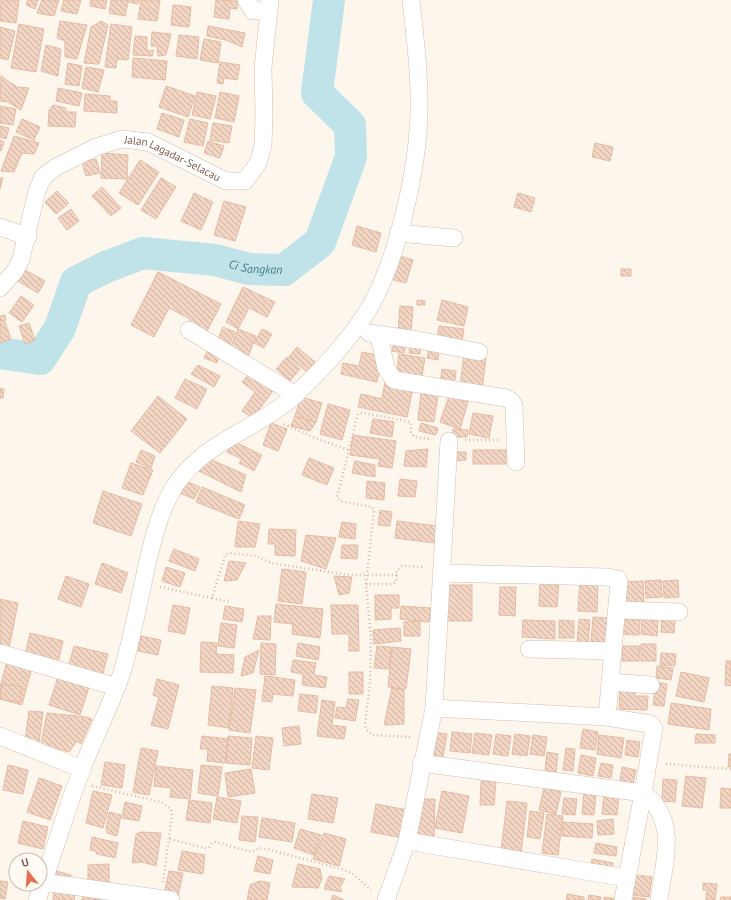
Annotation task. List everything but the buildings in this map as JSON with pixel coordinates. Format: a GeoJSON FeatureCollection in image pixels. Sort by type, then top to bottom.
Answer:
{"type":"FeatureCollection","features":[{"type":"Feature","properties":{"kind":"street"},"geometry":{"type":"LineString","coordinates":[[48,870],[79,776],[117,688],[142,584],[162,513],[173,488],[190,466],[205,453],[269,416],[296,395],[356,328],[371,306],[381,285],[398,233],[410,185],[419,114],[418,73],[411,0]]}},
{"type":"Feature","properties":{"kind":"street","name":"Jalan Lagadar-Selacau"},"geometry":{"type":"LineString","coordinates":[[0,288],[16,271],[12,231],[36,196],[43,177],[56,167],[96,147],[122,139],[148,142],[226,181],[245,181],[258,163],[262,146],[264,115],[260,7]]}},
{"type":"Feature","properties":{"kind":"street"},"geometry":{"type":"LineString","coordinates":[[398,233],[454,238]]}},
{"type":"Feature","properties":{"kind":"street"},"geometry":{"type":"LineString","coordinates":[[356,328],[379,336],[418,340],[479,352]]}},
{"type":"Feature","properties":{"kind":"street"},"geometry":{"type":"LineString","coordinates":[[189,330],[296,395]]}},
{"type":"Feature","properties":{"kind":"street"},"geometry":{"type":"LineString","coordinates":[[379,336],[386,368],[394,380],[506,398],[511,401],[514,405],[516,462]]}},
{"type":"Feature","properties":{"kind":"street"},"geometry":{"type":"LineString","coordinates":[[381,897],[407,841],[421,763],[434,708],[449,440]]}},
{"type":"Feature","properties":{"kind":"street"},"geometry":{"type":"LineString","coordinates":[[442,570],[614,577],[618,579],[620,582],[612,651],[607,717]]}},
{"type":"Feature","properties":{"kind":"street"},"geometry":{"type":"LineString","coordinates":[[616,610],[679,612]]}},
{"type":"Feature","properties":{"kind":"street"},"geometry":{"type":"LineString","coordinates":[[529,649],[612,651]]}},
{"type":"Feature","properties":{"kind":"street"},"geometry":{"type":"LineString","coordinates":[[0,653],[117,688]]}},
{"type":"Feature","properties":{"kind":"street"},"geometry":{"type":"LineString","coordinates":[[610,682],[651,685]]}},
{"type":"Feature","properties":{"kind":"street"},"geometry":{"type":"LineString","coordinates":[[434,708],[607,717],[650,724],[654,728],[623,900]]}},
{"type":"Feature","properties":{"kind":"street"},"geometry":{"type":"LineString","coordinates":[[0,736],[79,776]]}},
{"type":"Feature","properties":{"kind":"street"},"geometry":{"type":"LineString","coordinates":[[421,763],[643,793],[654,801],[665,821],[666,846],[659,900]]}},
{"type":"Feature","properties":{"kind":"street"},"geometry":{"type":"LineString","coordinates":[[407,841],[626,878]]}},
{"type":"Feature","properties":{"kind":"street"},"geometry":{"type":"LineString","coordinates":[[48,883],[165,899]]}},
{"type":"Feature","properties":{"kind":"path"},"geometry":{"type":"LineString","coordinates":[[427,738],[372,735],[367,730],[366,724],[370,684],[371,637],[366,575],[374,511],[372,507],[340,500],[337,497],[358,414],[364,412],[406,421],[411,424],[411,432],[414,437],[449,440],[515,440]]}},
{"type":"Feature","properties":{"kind":"path"},"geometry":{"type":"LineString","coordinates":[[269,416],[315,438],[349,450]]}},
{"type":"Feature","properties":{"kind":"path"},"geometry":{"type":"LineString","coordinates":[[212,598],[225,555],[229,553],[257,556],[271,563],[300,568],[349,574],[397,575]]}},
{"type":"Feature","properties":{"kind":"path"},"geometry":{"type":"LineString","coordinates":[[366,584],[391,584],[396,582],[397,570],[402,566],[442,570]]}},
{"type":"Feature","properties":{"kind":"path"},"geometry":{"type":"LineString","coordinates":[[142,584],[230,602]]}},
{"type":"Feature","properties":{"kind":"path"},"geometry":{"type":"LineString","coordinates":[[648,762],[731,769]]}},
{"type":"Feature","properties":{"kind":"path"},"geometry":{"type":"LineString","coordinates":[[79,776],[166,805],[172,811],[165,899]]}},
{"type":"Feature","properties":{"kind":"path"},"geometry":{"type":"LineString","coordinates":[[170,839],[205,848],[216,842],[251,852],[260,848],[341,868],[352,873],[381,897]]}},
{"type":"Feature","properties":{"kind":"waterway","name":"Ci Sangkan"},"geometry":{"type":"LineString","coordinates":[[0,353],[40,359],[60,328],[76,282],[106,267],[143,253],[215,260],[249,269],[284,270],[320,242],[351,157],[350,125],[317,93],[329,0]]}}]}
